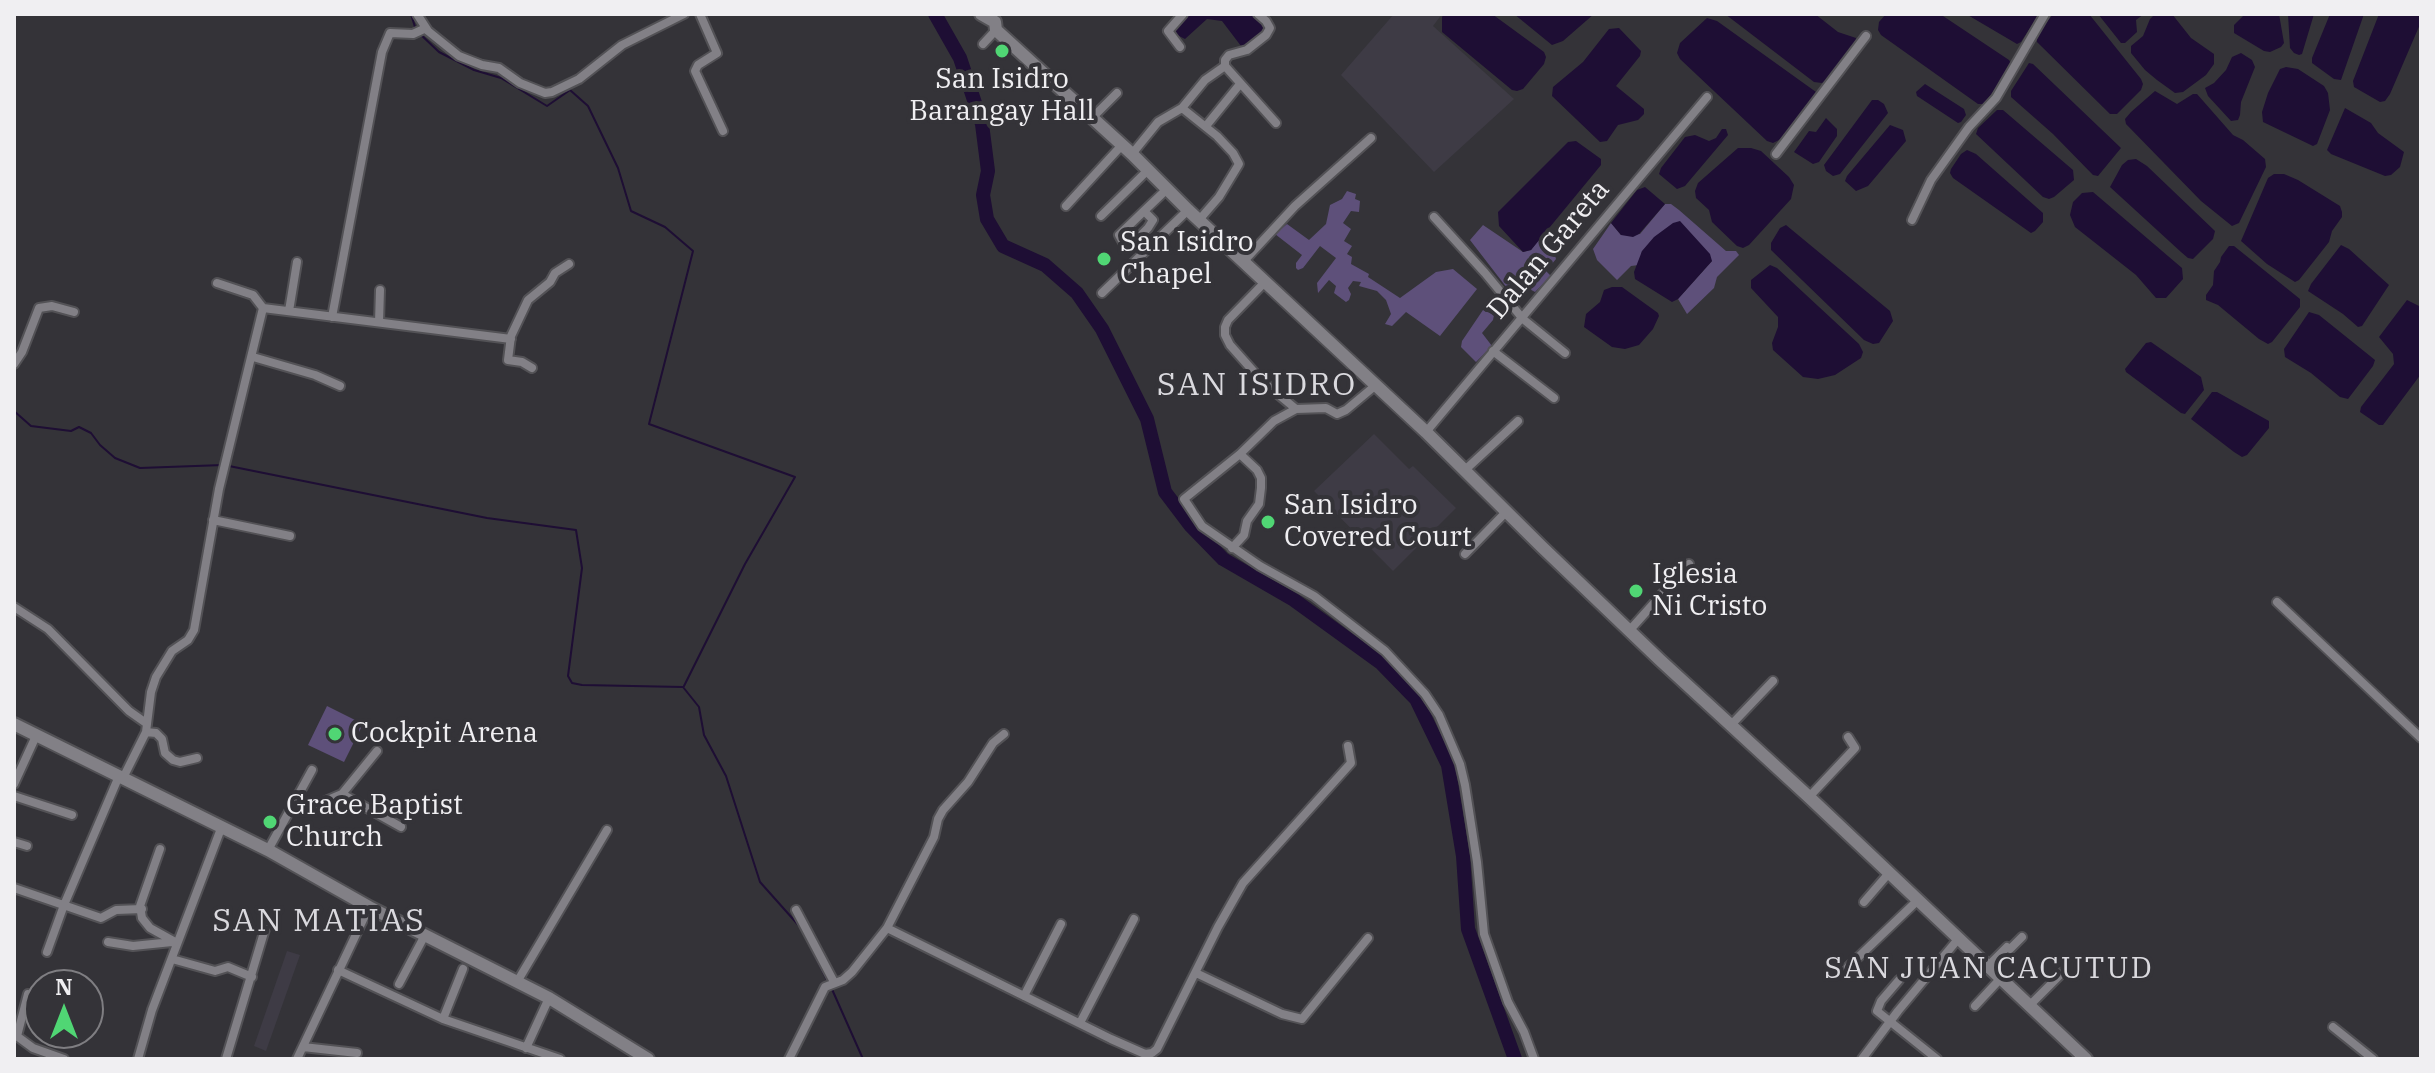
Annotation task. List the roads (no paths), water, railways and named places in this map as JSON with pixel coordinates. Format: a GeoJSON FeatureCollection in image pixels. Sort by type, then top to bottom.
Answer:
{"type":"FeatureCollection","features":[{"type":"Feature","properties":{"kind":"street"},"geometry":{"type":"LineString","coordinates":[[417,14],[424,29],[459,56],[499,68],[520,83],[545,93],[579,79],[622,45],[684,14]]}},
{"type":"Feature","properties":{"kind":"street"},"geometry":{"type":"LineString","coordinates":[[700,14],[717,53],[698,65],[695,71],[723,131]]}},
{"type":"Feature","properties":{"kind":"street"},"geometry":{"type":"LineString","coordinates":[[981,14],[997,22],[1092,118],[1426,432],[1629,631],[2086,1059]]}},
{"type":"Feature","properties":{"kind":"street"},"geometry":{"type":"LineString","coordinates":[[1180,47],[1168,31],[1183,14]]}},
{"type":"Feature","properties":{"kind":"street"},"geometry":{"type":"LineString","coordinates":[[1258,14],[1270,28],[1266,35],[1247,50],[1229,55],[1225,66],[1276,123]]}},
{"type":"Feature","properties":{"kind":"street"},"geometry":{"type":"LineString","coordinates":[[1912,220],[1931,180],[1969,127],[1996,98],[2045,14]]}},
{"type":"Feature","properties":{"kind":"street"},"geometry":{"type":"LineString","coordinates":[[983,44],[997,22]]}},
{"type":"Feature","properties":{"kind":"street"},"geometry":{"type":"LineString","coordinates":[[332,317],[382,52],[390,33],[413,34],[424,29]]}},
{"type":"Feature","properties":{"kind":"street"},"geometry":{"type":"LineString","coordinates":[[1776,154],[1866,36]]}},
{"type":"Feature","properties":{"kind":"street"},"geometry":{"type":"LineString","coordinates":[[1066,206],[1158,122],[1182,108],[1205,80],[1225,66]]}},
{"type":"Feature","properties":{"kind":"street"},"geometry":{"type":"LineString","coordinates":[[1206,126],[1240,84]]}},
{"type":"Feature","properties":{"kind":"street"},"geometry":{"type":"LineString","coordinates":[[1092,118],[1117,93]]}},
{"type":"Feature","properties":{"kind":"street","name":"Dalan Gareta"},"geometry":{"type":"LineString","coordinates":[[1426,432],[1707,97]]}},
{"type":"Feature","properties":{"kind":"street"},"geometry":{"type":"LineString","coordinates":[[1182,108],[1206,126],[1233,153],[1239,164],[1219,197],[1199,220]]}},
{"type":"Feature","properties":{"kind":"street"},"geometry":{"type":"LineString","coordinates":[[1244,261],[1295,206],[1371,138]]}},
{"type":"Feature","properties":{"kind":"street"},"geometry":{"type":"LineString","coordinates":[[1101,216],[1148,170]]}},
{"type":"Feature","properties":{"kind":"street"},"geometry":{"type":"LineString","coordinates":[[1144,211],[1167,189]]}},
{"type":"Feature","properties":{"kind":"street"},"geometry":{"type":"LineString","coordinates":[[1102,293],[1188,210]]}},
{"type":"Feature","properties":{"kind":"street"},"geometry":{"type":"LineString","coordinates":[[1434,217],[1523,319],[1565,353]]}},
{"type":"Feature","properties":{"kind":"street"},"geometry":{"type":"LineString","coordinates":[[289,311],[297,262]]}},
{"type":"Feature","properties":{"kind":"street"},"geometry":{"type":"LineString","coordinates":[[532,368],[522,362],[508,360],[511,339],[528,300],[550,282],[555,273],[569,264]]}},
{"type":"Feature","properties":{"kind":"street"},"geometry":{"type":"LineString","coordinates":[[1266,281],[1228,320],[1225,335],[1262,381],[1296,409]]}},
{"type":"Feature","properties":{"kind":"street"},"geometry":{"type":"LineString","coordinates":[[217,283],[253,295],[263,308],[511,339]]}},
{"type":"Feature","properties":{"kind":"street"},"geometry":{"type":"LineString","coordinates":[[379,322],[380,290]]}},
{"type":"Feature","properties":{"kind":"street"},"geometry":{"type":"LineString","coordinates":[[14,364],[22,352],[39,308],[52,306],[74,312]]}},
{"type":"Feature","properties":{"kind":"street"},"geometry":{"type":"LineString","coordinates":[[47,952],[64,905],[146,728],[156,677],[172,651],[188,640],[194,630],[213,520],[263,308]]}},
{"type":"Feature","properties":{"kind":"street"},"geometry":{"type":"LineString","coordinates":[[1493,351],[1554,398]]}},
{"type":"Feature","properties":{"kind":"street"},"geometry":{"type":"LineString","coordinates":[[253,357],[315,375],[340,386]]}},
{"type":"Feature","properties":{"kind":"street"},"geometry":{"type":"LineString","coordinates":[[1376,385],[1341,414],[1326,408],[1296,409],[1274,421],[1240,454],[1184,499],[1202,526],[1232,548],[1314,596],[1385,651],[1425,694],[1439,715],[1460,764],[1465,785],[1484,934],[1508,1002],[1534,1059]]}},
{"type":"Feature","properties":{"kind":"street"},"geometry":{"type":"LineString","coordinates":[[1465,470],[1518,421]]}},
{"type":"Feature","properties":{"kind":"street"},"geometry":{"type":"LineString","coordinates":[[1232,548],[1244,535],[1247,521],[1259,504],[1261,488],[1257,470],[1240,454]]}},
{"type":"Feature","properties":{"kind":"street"},"geometry":{"type":"LineString","coordinates":[[1465,554],[1507,511]]}},
{"type":"Feature","properties":{"kind":"street"},"geometry":{"type":"LineString","coordinates":[[213,520],[290,536]]}},
{"type":"Feature","properties":{"kind":"street"},"geometry":{"type":"LineString","coordinates":[[1629,631],[1689,564]]}},
{"type":"Feature","properties":{"kind":"street"},"geometry":{"type":"LineString","coordinates":[[2277,602],[2421,738]]}},
{"type":"Feature","properties":{"kind":"street"},"geometry":{"type":"LineString","coordinates":[[14,607],[48,629],[119,702],[162,739],[165,753],[173,760],[180,762],[197,758]]}},
{"type":"Feature","properties":{"kind":"street"},"geometry":{"type":"LineString","coordinates":[[1731,725],[1773,681]]}},
{"type":"Feature","properties":{"kind":"street"},"geometry":{"type":"LineString","coordinates":[[14,724],[222,826],[369,907],[549,998],[641,1057]]}},
{"type":"Feature","properties":{"kind":"street"},"geometry":{"type":"LineString","coordinates":[[789,1059],[825,987],[843,980],[852,972],[887,928],[934,837],[943,810],[968,782],[993,743],[1004,734]]}},
{"type":"Feature","properties":{"kind":"street"},"geometry":{"type":"LineString","coordinates":[[14,784],[36,736]]}},
{"type":"Feature","properties":{"kind":"street"},"geometry":{"type":"LineString","coordinates":[[1809,797],[1855,748],[1848,737]]}},
{"type":"Feature","properties":{"kind":"street"},"geometry":{"type":"LineString","coordinates":[[887,928],[1145,1054],[1152,1053],[1157,1049],[1243,883],[1351,763],[1348,746]]}},
{"type":"Feature","properties":{"kind":"street"},"geometry":{"type":"LineString","coordinates":[[290,810],[302,811],[342,794],[377,751]]}},
{"type":"Feature","properties":{"kind":"street"},"geometry":{"type":"LineString","coordinates":[[268,850],[312,770]]}},
{"type":"Feature","properties":{"kind":"street"},"geometry":{"type":"LineString","coordinates":[[342,794],[401,827]]}},
{"type":"Feature","properties":{"kind":"street"},"geometry":{"type":"LineString","coordinates":[[14,796],[72,815]]}},
{"type":"Feature","properties":{"kind":"street"},"geometry":{"type":"LineString","coordinates":[[138,1059],[175,942],[222,826]]}},
{"type":"Feature","properties":{"kind":"street"},"geometry":{"type":"LineString","coordinates":[[517,982],[607,830]]}},
{"type":"Feature","properties":{"kind":"street"},"geometry":{"type":"LineString","coordinates":[[14,842],[27,846]]}},
{"type":"Feature","properties":{"kind":"street"},"geometry":{"type":"LineString","coordinates":[[160,849],[140,906],[145,924],[175,942]]}},
{"type":"Feature","properties":{"kind":"street"},"geometry":{"type":"LineString","coordinates":[[1864,902],[1889,873]]}},
{"type":"Feature","properties":{"kind":"street"},"geometry":{"type":"LineString","coordinates":[[14,888],[101,918],[116,910],[142,909]]}},
{"type":"Feature","properties":{"kind":"street"},"geometry":{"type":"LineString","coordinates":[[1848,967],[1918,900]]}},
{"type":"Feature","properties":{"kind":"street"},"geometry":{"type":"LineString","coordinates":[[297,1059],[369,907]]}},
{"type":"Feature","properties":{"kind":"street"},"geometry":{"type":"LineString","coordinates":[[796,910],[834,982]]}},
{"type":"Feature","properties":{"kind":"street"},"geometry":{"type":"LineString","coordinates":[[226,1059],[268,919]]}},
{"type":"Feature","properties":{"kind":"street"},"geometry":{"type":"LineString","coordinates":[[1080,1023],[1134,919]]}},
{"type":"Feature","properties":{"kind":"street"},"geometry":{"type":"LineString","coordinates":[[1024,996],[1061,924]]}},
{"type":"Feature","properties":{"kind":"street"},"geometry":{"type":"LineString","coordinates":[[399,984],[425,935]]}},
{"type":"Feature","properties":{"kind":"street"},"geometry":{"type":"LineString","coordinates":[[1988,966],[2022,937]]}},
{"type":"Feature","properties":{"kind":"street"},"geometry":{"type":"LineString","coordinates":[[1196,973],[1282,1014],[1302,1019],[1368,938]]}},
{"type":"Feature","properties":{"kind":"street"},"geometry":{"type":"LineString","coordinates":[[1862,1059],[1959,938]]}},
{"type":"Feature","properties":{"kind":"street"},"geometry":{"type":"LineString","coordinates":[[108,942],[133,946],[175,942]]}},
{"type":"Feature","properties":{"kind":"street"},"geometry":{"type":"LineString","coordinates":[[172,959],[215,971],[228,967],[252,977]]}},
{"type":"Feature","properties":{"kind":"street"},"geometry":{"type":"LineString","coordinates":[[443,1019],[463,969]]}},
{"type":"Feature","properties":{"kind":"street"},"geometry":{"type":"LineString","coordinates":[[338,970],[443,1019],[560,1059]]}},
{"type":"Feature","properties":{"kind":"street"},"geometry":{"type":"LineString","coordinates":[[2030,1005],[2063,972]]}},
{"type":"Feature","properties":{"kind":"street"},"geometry":{"type":"LineString","coordinates":[[1975,1006],[2001,978]]}},
{"type":"Feature","properties":{"kind":"street"},"geometry":{"type":"LineString","coordinates":[[1899,980],[1877,1011],[1937,1059]]}},
{"type":"Feature","properties":{"kind":"street"},"geometry":{"type":"LineString","coordinates":[[526,1048],[549,998]]}},
{"type":"Feature","properties":{"kind":"street"},"geometry":{"type":"LineString","coordinates":[[15,1035],[24,1007]]}},
{"type":"Feature","properties":{"kind":"street"},"geometry":{"type":"LineString","coordinates":[[2333,1027],[2373,1059]]}},
{"type":"Feature","properties":{"kind":"street"},"geometry":{"type":"LineString","coordinates":[[303,1047],[357,1053]]}},
{"type":"Feature","properties":{"kind":"street"},"geometry":{"type":"LineString","coordinates":[[44,1056],[64,1059]]}},
{"type":"Feature","properties":{"kind":"waterway"},"geometry":{"type":"LineString","coordinates":[[411,14],[415,27]]}},
{"type":"Feature","properties":{"kind":"waterway"},"geometry":{"type":"LineString","coordinates":[[935,14],[960,58],[982,124],[988,171],[983,195],[987,219],[1003,246],[1045,265],[1077,293],[1102,329],[1147,419],[1165,492],[1190,525],[1223,559],[1294,600],[1381,663],[1416,699],[1448,765],[1463,856],[1468,929],[1515,1059]]}},
{"type":"Feature","properties":{"kind":"waterway"},"geometry":{"type":"LineString","coordinates":[[419,33],[439,52],[474,70],[501,78],[547,106],[570,90],[588,106],[618,168],[631,211],[665,227],[693,251],[649,424],[795,477],[745,564],[684,686]]}},
{"type":"Feature","properties":{"kind":"waterway"},"geometry":{"type":"LineString","coordinates":[[14,411],[31,426],[71,431],[79,427],[91,433],[115,458],[140,468],[223,465]]}},
{"type":"Feature","properties":{"kind":"waterway"},"geometry":{"type":"LineString","coordinates":[[229,466],[487,518],[576,530],[582,568],[568,676],[572,683],[582,685],[683,687],[699,707],[704,735],[726,776],[760,882],[801,928],[827,980]]}},
{"type":"Feature","properties":{"kind":"waterway"},"geometry":{"type":"LineString","coordinates":[[831,987],[863,1059]]}},
{"type":"Feature","properties":{"kind":"place","name":"San Isidro Barangay Hall"},"geometry":{"type":"Point","coordinates":[1002,51]}},
{"type":"Feature","properties":{"kind":"place","name":"San Isidro Chapel"},"geometry":{"type":"Point","coordinates":[1104,259]}},
{"type":"Feature","properties":{"kind":"place","name":"San Isidro Covered Court"},"geometry":{"type":"Point","coordinates":[1268,522]}},
{"type":"Feature","properties":{"kind":"place","name":"Iglesia Ni Cristo"},"geometry":{"type":"Point","coordinates":[1636,591]}},
{"type":"Feature","properties":{"kind":"place","name":"Cockpit Arena"},"geometry":{"type":"Point","coordinates":[335,734]}},
{"type":"Feature","properties":{"kind":"place","name":"Grace Baptist Church"},"geometry":{"type":"Point","coordinates":[270,822]}},
{"type":"Feature","properties":{"kind":"district","name":"SAN ISIDRO"},"geometry":{"type":"Point","coordinates":[1257,386]}},
{"type":"Feature","properties":{"kind":"district","name":"SAN MATIAS"},"geometry":{"type":"Point","coordinates":[319,922]}},
{"type":"Feature","properties":{"kind":"district","name":"SAN JUAN CACUTUD"},"geometry":{"type":"Point","coordinates":[1989,969]}}]}
